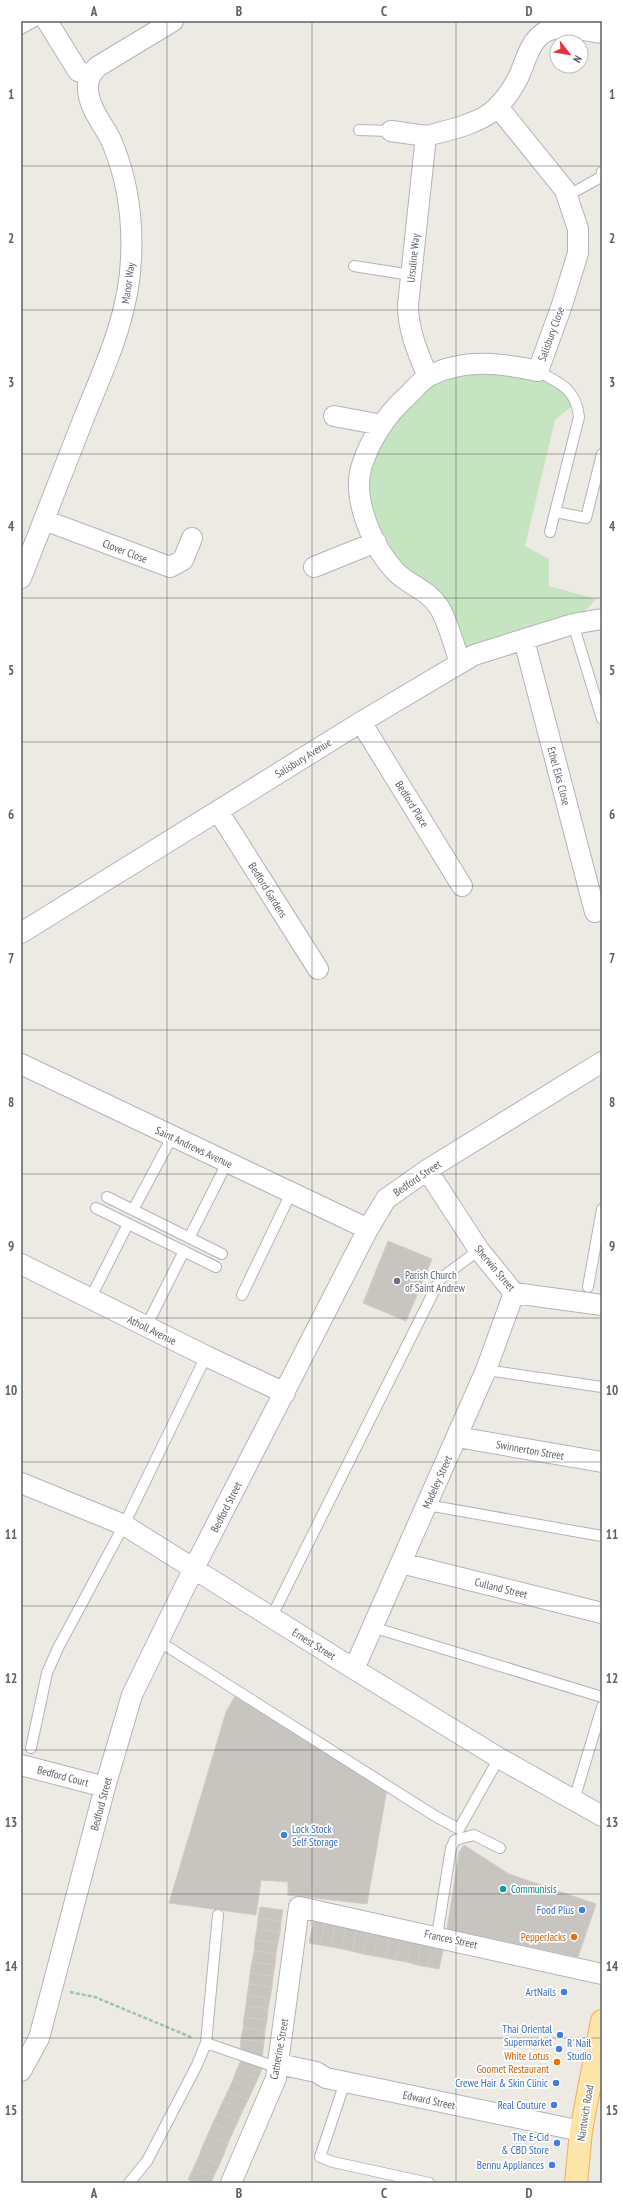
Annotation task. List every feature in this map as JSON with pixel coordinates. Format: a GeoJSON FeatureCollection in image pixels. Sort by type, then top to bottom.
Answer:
{"type":"FeatureCollection","features":[{"type":"Feature","properties":{"kind":"main road","name":"Nantwich Road"},"geometry":{"type":"LineString","coordinates":[[576,2183],[581,2131],[595,2101],[602,2021]]}},
{"type":"Feature","properties":{"kind":"street"},"geometry":{"type":"LineString","coordinates":[[47,21],[78,71],[90,76],[98,67],[172,21]]}},
{"type":"Feature","properties":{"kind":"street"},"geometry":{"type":"LineString","coordinates":[[391,131],[426,136],[467,126],[498,107],[518,76],[533,44],[543,33],[553,29],[567,28],[602,33]]}},
{"type":"Feature","properties":{"kind":"street","name":"Manor Way"},"geometry":{"type":"LineString","coordinates":[[21,578],[117,336],[129,285],[132,233],[128,203],[120,168],[110,140],[89,98],[87,87],[90,76]]}},
{"type":"Feature","properties":{"kind":"street","name":"Salisbury Close"},"geometry":{"type":"LineString","coordinates":[[460,664],[439,607],[421,588],[398,574],[384,559],[370,532],[359,496],[361,466],[373,439],[393,410],[428,377],[457,367],[488,363],[538,371],[562,305],[578,253],[578,229],[565,190],[498,107]]}},
{"type":"Feature","properties":{"kind":"street","name":"Ursuline Way"},"geometry":{"type":"LineString","coordinates":[[426,136],[411,275],[408,322],[414,343],[428,377]]}},
{"type":"Feature","properties":{"kind":"street"},"geometry":{"type":"LineString","coordinates":[[334,416],[382,425]]}},
{"type":"Feature","properties":{"kind":"street","name":"Clover Close"},"geometry":{"type":"LineString","coordinates":[[44,520],[170,567],[183,560],[192,538]]}},
{"type":"Feature","properties":{"kind":"street"},"geometry":{"type":"LineString","coordinates":[[314,567],[376,542]]}},
{"type":"Feature","properties":{"kind":"street","name":"Salisbury Avenue"},"geometry":{"type":"LineString","coordinates":[[21,933],[361,722],[474,655],[573,624],[602,619]]}},
{"type":"Feature","properties":{"kind":"street","name":"Ethel Elks Close"},"geometry":{"type":"LineString","coordinates":[[524,640],[595,912]]}},
{"type":"Feature","properties":{"kind":"street","name":"Bedford Place"},"geometry":{"type":"LineString","coordinates":[[361,722],[462,886]]}},
{"type":"Feature","properties":{"kind":"street","name":"Bedford Gardens"},"geometry":{"type":"LineString","coordinates":[[218,810],[318,969]]}},
{"type":"Feature","properties":{"kind":"street","name":"Bedford Street"},"geometry":{"type":"LineString","coordinates":[[21,2070],[40,2038],[105,1787],[132,1695],[160,1642],[194,1568],[368,1229],[386,1199],[428,1170],[602,1062]]}},
{"type":"Feature","properties":{"kind":"street","name":"Saint Andrews Avenue"},"geometry":{"type":"LineString","coordinates":[[21,1064],[291,1194],[368,1229]]}},
{"type":"Feature","properties":{"kind":"street","name":"Sherwin Street"},"geometry":{"type":"LineString","coordinates":[[428,1170],[479,1250],[514,1293],[602,1305]]}},
{"type":"Feature","properties":{"kind":"street","name":"Atholl Avenue"},"geometry":{"type":"LineString","coordinates":[[21,1264],[146,1327],[285,1393]]}},
{"type":"Feature","properties":{"kind":"street","name":"Madeley Street"},"geometry":{"type":"LineString","coordinates":[[354,1669],[486,1370],[514,1293]]}},
{"type":"Feature","properties":{"kind":"street","name":"Swinnerton Street"},"geometry":{"type":"LineString","coordinates":[[457,1437],[602,1462]]}},
{"type":"Feature","properties":{"kind":"street","name":"Ernest Street"},"geometry":{"type":"LineString","coordinates":[[21,1483],[124,1525],[271,1618],[499,1758],[602,1816]]}},
{"type":"Feature","properties":{"kind":"street","name":"Culland Street"},"geometry":{"type":"LineString","coordinates":[[401,1563],[602,1613]]}},
{"type":"Feature","properties":{"kind":"street","name":"Bedford Court"},"geometry":{"type":"LineString","coordinates":[[22,1768],[105,1787]]}},
{"type":"Feature","properties":{"kind":"street","name":"Frances Street"},"geometry":{"type":"LineString","coordinates":[[299,1907],[437,1936],[602,1974]]}},
{"type":"Feature","properties":{"kind":"street","name":"Catherine Street"},"geometry":{"type":"LineString","coordinates":[[231,2183],[276,2078],[299,1907]]}},
{"type":"Feature","properties":{"kind":"street","name":"Edward Street"},"geometry":{"type":"LineString","coordinates":[[279,2064],[316,2072],[326,2078],[581,2131]]}},
{"type":"Feature","properties":{"kind":"lane"},"geometry":{"type":"LineString","coordinates":[[21,29],[35,21]]}},
{"type":"Feature","properties":{"kind":"lane"},"geometry":{"type":"LineString","coordinates":[[359,130],[391,131]]}},
{"type":"Feature","properties":{"kind":"lane"},"geometry":{"type":"LineString","coordinates":[[567,196],[600,177],[602,172]]}},
{"type":"Feature","properties":{"kind":"lane"},"geometry":{"type":"LineString","coordinates":[[354,266],[411,275]]}},
{"type":"Feature","properties":{"kind":"lane"},"geometry":{"type":"LineString","coordinates":[[538,371],[567,387],[577,402],[579,417],[550,532]]}},
{"type":"Feature","properties":{"kind":"lane"},"geometry":{"type":"LineString","coordinates":[[556,512],[586,518],[602,454]]}},
{"type":"Feature","properties":{"kind":"lane"},"geometry":{"type":"LineString","coordinates":[[573,624],[602,718]]}},
{"type":"Feature","properties":{"kind":"lane"},"geometry":{"type":"LineString","coordinates":[[133,1210],[172,1137]]}},
{"type":"Feature","properties":{"kind":"lane"},"geometry":{"type":"LineString","coordinates":[[189,1238],[227,1163]]}},
{"type":"Feature","properties":{"kind":"lane"},"geometry":{"type":"LineString","coordinates":[[242,1295],[291,1194]]}},
{"type":"Feature","properties":{"kind":"lane"},"geometry":{"type":"LineString","coordinates":[[107,1197],[222,1254]]}},
{"type":"Feature","properties":{"kind":"lane"},"geometry":{"type":"LineString","coordinates":[[96,1208],[216,1267]]}},
{"type":"Feature","properties":{"kind":"lane"},"geometry":{"type":"LineString","coordinates":[[588,1287],[602,1208]]}},
{"type":"Feature","properties":{"kind":"lane"},"geometry":{"type":"LineString","coordinates":[[90,1299],[128,1224]]}},
{"type":"Feature","properties":{"kind":"lane"},"geometry":{"type":"LineString","coordinates":[[271,1618],[440,1279],[479,1250]]}},
{"type":"Feature","properties":{"kind":"lane"},"geometry":{"type":"LineString","coordinates":[[146,1327],[184,1251]]}},
{"type":"Feature","properties":{"kind":"lane"},"geometry":{"type":"LineString","coordinates":[[31,1748],[47,1674],[58,1648],[124,1525],[206,1356]]}},
{"type":"Feature","properties":{"kind":"lane"},"geometry":{"type":"LineString","coordinates":[[486,1370],[602,1388]]}},
{"type":"Feature","properties":{"kind":"lane"},"geometry":{"type":"LineString","coordinates":[[427,1505],[602,1536]]}},
{"type":"Feature","properties":{"kind":"lane"},"geometry":{"type":"LineString","coordinates":[[372,1627],[602,1697]]}},
{"type":"Feature","properties":{"kind":"lane"},"geometry":{"type":"LineString","coordinates":[[160,1642],[435,1816],[459,1829],[499,1758]]}},
{"type":"Feature","properties":{"kind":"lane"},"geometry":{"type":"LineString","coordinates":[[574,1800],[602,1707]]}},
{"type":"Feature","properties":{"kind":"lane"},"geometry":{"type":"LineString","coordinates":[[437,1936],[451,1848],[455,1840],[474,1835],[500,1848]]}},
{"type":"Feature","properties":{"kind":"lane"},"geometry":{"type":"LineString","coordinates":[[129,2183],[147,2161],[197,2065],[206,2043],[218,1915]]}},
{"type":"Feature","properties":{"kind":"lane"},"geometry":{"type":"LineString","coordinates":[[206,2043],[267,2064],[279,2064]]}},
{"type":"Feature","properties":{"kind":"lane"},"geometry":{"type":"LineString","coordinates":[[345,2082],[320,2157],[333,2162],[429,2183]]}},
{"type":"Feature","properties":{"kind":"path"},"geometry":{"type":"LineString","coordinates":[[52,1988],[95,1997],[206,2043]]}},
{"type":"Feature","properties":{"kind":"green space"},"geometry":{"type":"Polygon","coordinates":[[[488,363],[538,371],[577,402],[555,420],[525,546],[549,559],[549,586],[596,599],[573,624],[460,663],[439,607],[376,542],[361,466],[428,377],[488,363]]]}},
{"type":"Feature","properties":{"kind":"building","name":"Parish Church of Saint Andrew"},"geometry":{"type":"Polygon","coordinates":[[[388,1241],[432,1259],[406,1321],[363,1303],[388,1241]]]}},
{"type":"Feature","properties":{"kind":"building","name":"Lock Stock Self Storage"},"geometry":{"type":"Polygon","coordinates":[[[235,1696],[387,1789],[367,1904],[288,1895],[288,1882],[261,1880],[256,1915],[169,1903],[226,1712],[235,1696]]]}},
{"type":"Feature","properties":{"kind":"building","name":"Communisis"},"geometry":{"type":"Polygon","coordinates":[[[464,1845],[509,1874],[596,1904],[578,1957],[447,1929],[459,1852],[464,1845]]]}},
{"type":"Feature","properties":{"kind":"building"},"geometry":{"type":"Polygon","coordinates":[[[260,1907],[283,1910],[281,1921],[258,1918],[260,1907]]]}},
{"type":"Feature","properties":{"kind":"building"},"geometry":{"type":"Polygon","coordinates":[[[258,1918],[281,1921],[280,1932],[257,1929],[258,1918]]]}},
{"type":"Feature","properties":{"kind":"building"},"geometry":{"type":"Polygon","coordinates":[[[314,1920],[325,1922],[320,1945],[309,1943],[314,1920]]]}},
{"type":"Feature","properties":{"kind":"building"},"geometry":{"type":"Polygon","coordinates":[[[325,1922],[335,1924],[331,1947],[320,1945],[325,1922]]]}},
{"type":"Feature","properties":{"kind":"building"},"geometry":{"type":"Polygon","coordinates":[[[335,1924],[346,1926],[342,1949],[331,1947],[335,1924]]]}},
{"type":"Feature","properties":{"kind":"building"},"geometry":{"type":"Polygon","coordinates":[[[346,1926],[357,1929],[352,1951],[342,1949],[346,1926]]]}},
{"type":"Feature","properties":{"kind":"building"},"geometry":{"type":"Polygon","coordinates":[[[257,1929],[280,1932],[278,1943],[255,1940],[257,1929]]]}},
{"type":"Feature","properties":{"kind":"building"},"geometry":{"type":"Polygon","coordinates":[[[357,1929],[368,1931],[363,1954],[352,1951],[357,1929]]]}},
{"type":"Feature","properties":{"kind":"building"},"geometry":{"type":"Polygon","coordinates":[[[368,1931],[379,1933],[374,1956],[363,1954],[368,1931]]]}},
{"type":"Feature","properties":{"kind":"building"},"geometry":{"type":"Polygon","coordinates":[[[379,1933],[390,1935],[385,1958],[374,1956],[379,1933]]]}},
{"type":"Feature","properties":{"kind":"building"},"geometry":{"type":"Polygon","coordinates":[[[390,1935],[400,1937],[396,1960],[385,1958],[390,1935]]]}},
{"type":"Feature","properties":{"kind":"building"},"geometry":{"type":"Polygon","coordinates":[[[400,1937],[411,1939],[407,1962],[396,1960],[400,1937]]]}},
{"type":"Feature","properties":{"kind":"building"},"geometry":{"type":"Polygon","coordinates":[[[411,1939],[422,1941],[417,1965],[407,1962],[411,1939]]]}},
{"type":"Feature","properties":{"kind":"building"},"geometry":{"type":"Polygon","coordinates":[[[255,1940],[278,1943],[276,1954],[254,1951],[255,1940]]]}},
{"type":"Feature","properties":{"kind":"building"},"geometry":{"type":"Polygon","coordinates":[[[422,1941],[433,1944],[428,1967],[417,1965],[422,1941]]]}},
{"type":"Feature","properties":{"kind":"building"},"geometry":{"type":"Polygon","coordinates":[[[433,1944],[444,1946],[439,1969],[428,1967],[433,1944]]]}},
{"type":"Feature","properties":{"kind":"building"},"geometry":{"type":"Polygon","coordinates":[[[254,1951],[276,1954],[275,1965],[252,1962],[254,1951]]]}},
{"type":"Feature","properties":{"kind":"building"},"geometry":{"type":"Polygon","coordinates":[[[252,1962],[275,1965],[273,1976],[250,1973],[252,1962]]]}},
{"type":"Feature","properties":{"kind":"building"},"geometry":{"type":"Polygon","coordinates":[[[250,1973],[273,1976],[272,1987],[249,1984],[250,1973]]]}},
{"type":"Feature","properties":{"kind":"building"},"geometry":{"type":"Polygon","coordinates":[[[249,1984],[272,1987],[270,1998],[247,1995],[249,1984]]]}},
{"type":"Feature","properties":{"kind":"building"},"geometry":{"type":"Polygon","coordinates":[[[247,1995],[270,1998],[268,2009],[246,2006],[247,1995]]]}},
{"type":"Feature","properties":{"kind":"building"},"geometry":{"type":"Polygon","coordinates":[[[246,2006],[268,2009],[267,2020],[244,2017],[246,2006]]]}},
{"type":"Feature","properties":{"kind":"building"},"geometry":{"type":"Polygon","coordinates":[[[244,2017],[267,2020],[265,2031],[243,2028],[244,2017]]]}},
{"type":"Feature","properties":{"kind":"building"},"geometry":{"type":"Polygon","coordinates":[[[243,2028],[265,2031],[264,2042],[241,2039],[243,2028]]]}},
{"type":"Feature","properties":{"kind":"building"},"geometry":{"type":"Polygon","coordinates":[[[241,2039],[264,2042],[262,2058],[240,2050],[241,2039]]]}},
{"type":"Feature","properties":{"kind":"building"},"geometry":{"type":"Polygon","coordinates":[[[242,2058],[263,2067],[258,2078],[237,2069],[242,2058]]]}},
{"type":"Feature","properties":{"kind":"building"},"geometry":{"type":"Polygon","coordinates":[[[237,2069],[258,2078],[253,2089],[233,2080],[237,2069]]]}},
{"type":"Feature","properties":{"kind":"building"},"geometry":{"type":"Polygon","coordinates":[[[233,2080],[253,2089],[248,2100],[228,2091],[233,2080]]]}},
{"type":"Feature","properties":{"kind":"building"},"geometry":{"type":"Polygon","coordinates":[[[228,2091],[248,2100],[243,2110],[223,2101],[228,2091]]]}},
{"type":"Feature","properties":{"kind":"building"},"geometry":{"type":"Polygon","coordinates":[[[223,2101],[243,2110],[238,2121],[218,2112],[223,2101]]]}},
{"type":"Feature","properties":{"kind":"building"},"geometry":{"type":"Polygon","coordinates":[[[218,2112],[238,2121],[233,2132],[213,2123],[218,2112]]]}},
{"type":"Feature","properties":{"kind":"building"},"geometry":{"type":"Polygon","coordinates":[[[213,2123],[233,2132],[228,2143],[208,2134],[213,2123]]]}},
{"type":"Feature","properties":{"kind":"building"},"geometry":{"type":"Polygon","coordinates":[[[208,2134],[228,2143],[224,2154],[203,2145],[208,2134]]]}},
{"type":"Feature","properties":{"kind":"building"},"geometry":{"type":"Polygon","coordinates":[[[203,2145],[224,2154],[219,2165],[199,2156],[203,2145]]]}},
{"type":"Feature","properties":{"kind":"building"},"geometry":{"type":"Polygon","coordinates":[[[199,2156],[219,2165],[214,2176],[194,2167],[199,2156]]]}},
{"type":"Feature","properties":{"kind":"building"},"geometry":{"type":"Polygon","coordinates":[[[194,2167],[214,2176],[211,2183],[194,2183],[188,2179],[194,2167]]]}},
{"type":"Feature","properties":{"kind":"place","name":"Parish Church of Saint Andrew"},"geometry":{"type":"Point","coordinates":[397,1281]}},
{"type":"Feature","properties":{"kind":"place","name":"Lock Stock Self Storage"},"geometry":{"type":"Point","coordinates":[284,1835]}},
{"type":"Feature","properties":{"kind":"place","name":"Communisis"},"geometry":{"type":"Point","coordinates":[503,1889]}},
{"type":"Feature","properties":{"kind":"place","name":"Food Plus"},"geometry":{"type":"Point","coordinates":[582,1910]}},
{"type":"Feature","properties":{"kind":"place","name":"PepperJacks"},"geometry":{"type":"Point","coordinates":[574,1937]}},
{"type":"Feature","properties":{"kind":"place","name":"ArtNails"},"geometry":{"type":"Point","coordinates":[564,1992]}},
{"type":"Feature","properties":{"kind":"place","name":"Thai Oriental Supermarket"},"geometry":{"type":"Point","coordinates":[560,2035]}},
{"type":"Feature","properties":{"kind":"place","name":"R' Nail Studio"},"geometry":{"type":"Point","coordinates":[559,2049]}},
{"type":"Feature","properties":{"kind":"place","name":"White Lotus Goomet Restaurant"},"geometry":{"type":"Point","coordinates":[557,2062]}},
{"type":"Feature","properties":{"kind":"place","name":"Crewe Hair & Skin Clinic"},"geometry":{"type":"Point","coordinates":[556,2083]}},
{"type":"Feature","properties":{"kind":"place","name":"Real Couture"},"geometry":{"type":"Point","coordinates":[554,2105]}},
{"type":"Feature","properties":{"kind":"place","name":"The E-Cid & CBD Store"},"geometry":{"type":"Point","coordinates":[557,2143]}},
{"type":"Feature","properties":{"kind":"place","name":"Bennu Appliances"},"geometry":{"type":"Point","coordinates":[552,2165]}}]}
